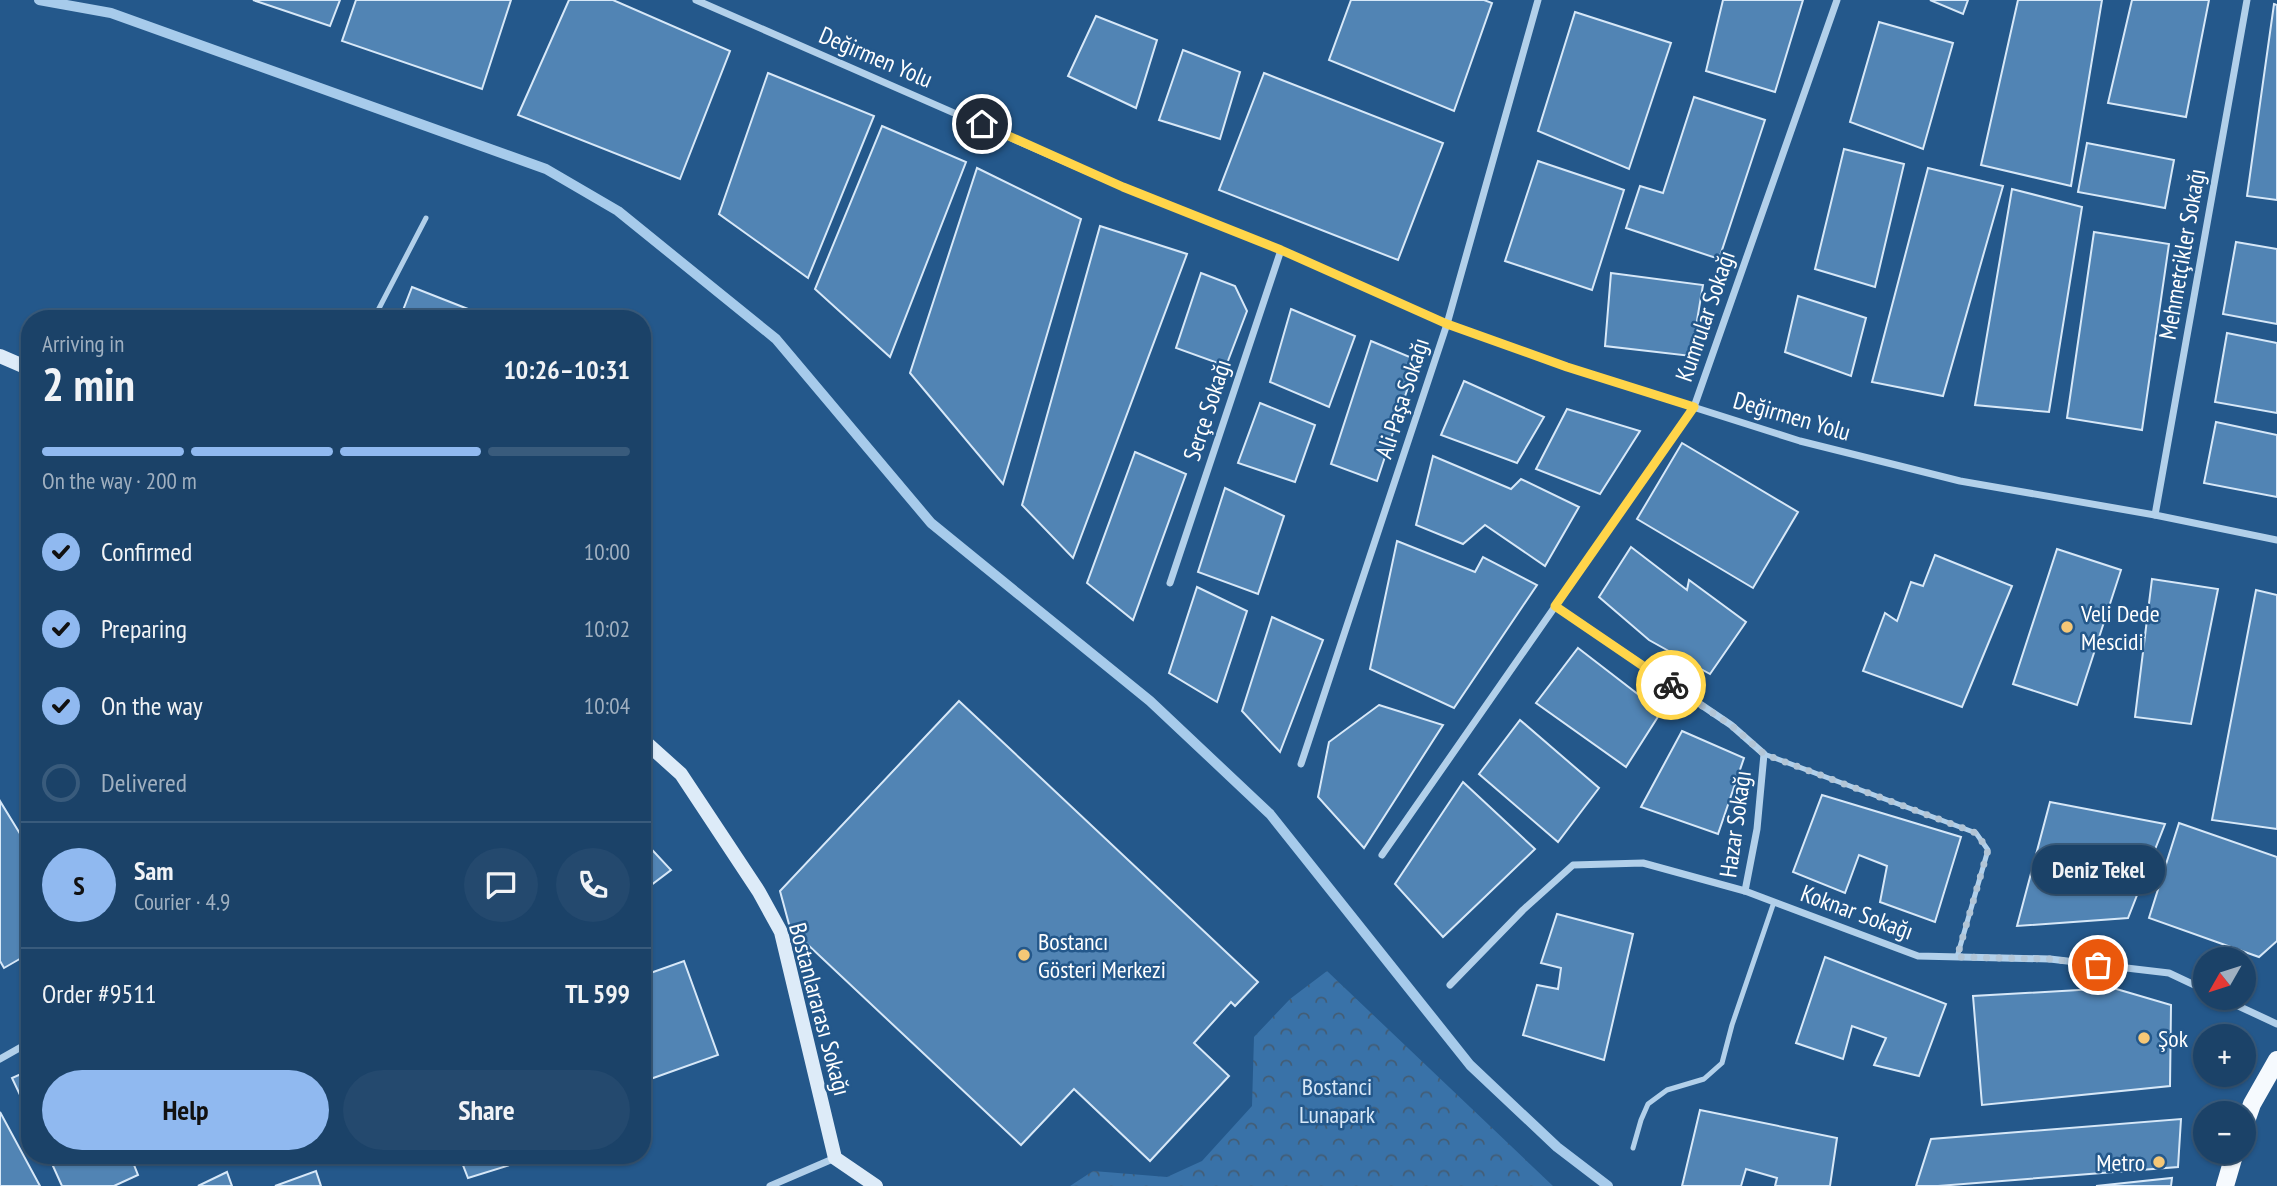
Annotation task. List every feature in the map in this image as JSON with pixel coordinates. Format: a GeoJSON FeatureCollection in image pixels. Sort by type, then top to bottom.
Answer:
{"type":"FeatureCollection","features":[{"type":"Feature","properties":{"kind":"main road"},"geometry":{"type":"LineString","coordinates":[[0,356],[21,365]]}},
{"type":"Feature","properties":{"kind":"main road","name":"Bostanlararası Sokağı"},"geometry":{"type":"LineString","coordinates":[[651,747],[681,774],[759,892],[781,932],[835,1157]]}},
{"type":"Feature","properties":{"kind":"main road"},"geometry":{"type":"LineString","coordinates":[[2254,1101],[2277,1060]]}},
{"type":"Feature","properties":{"kind":"main road"},"geometry":{"type":"LineString","coordinates":[[835,1157],[876,1186]]}},
{"type":"Feature","properties":{"kind":"main road"},"geometry":{"type":"LineString","coordinates":[[2225,1186],[2231,1164]]}},
{"type":"Feature","properties":{"kind":"street","name":"Değirmen Yolu"},"geometry":{"type":"LineString","coordinates":[[696,0],[1123,187],[1281,250],[1447,324],[1567,367],[1800,441],[1960,481],[2155,515],[2277,540]]}},
{"type":"Feature","properties":{"kind":"street","name":"Ali Paşa Sokağı"},"geometry":{"type":"LineString","coordinates":[[1301,764],[1447,324],[1538,0]]}},
{"type":"Feature","properties":{"kind":"street","name":"Kumrular Sokağı"},"geometry":{"type":"LineString","coordinates":[[1381,855],[1694,407],[1837,0]]}},
{"type":"Feature","properties":{"kind":"street","name":"Mehmetçikler Sokağı"},"geometry":{"type":"LineString","coordinates":[[2155,515],[2246,0]]}},
{"type":"Feature","properties":{"kind":"street","name":"Serçe Sokağı"},"geometry":{"type":"LineString","coordinates":[[1170,583],[1281,250]]}},
{"type":"Feature","properties":{"kind":"street","name":"Hazar Sokağı"},"geometry":{"type":"LineString","coordinates":[[1450,985],[1523,910],[1573,865],[1643,863],[1745,891],[1758,829],[1764,754],[1731,725],[1555,606]]}},
{"type":"Feature","properties":{"kind":"street","name":"Koknar Sokağı"},"geometry":{"type":"LineString","coordinates":[[1745,891],[1918,956],[2050,959],[2169,973],[2193,984]]}},
{"type":"Feature","properties":{"kind":"street"},"geometry":{"type":"LineString","coordinates":[[2247,1010],[2277,1024]]}},
{"type":"Feature","properties":{"kind":"street"},"geometry":{"type":"LineString","coordinates":[[0,1059],[21,1047]]}},
{"type":"Feature","properties":{"kind":"street"},"geometry":{"type":"LineString","coordinates":[[769,1186],[835,1157]]}},
{"type":"Feature","properties":{"kind":"lane"},"geometry":{"type":"LineString","coordinates":[[378,310],[426,218]]}},
{"type":"Feature","properties":{"kind":"lane"},"geometry":{"type":"LineString","coordinates":[[1764,754],[1976,833],[1988,850],[1957,957]]}},
{"type":"Feature","properties":{"kind":"lane"},"geometry":{"type":"LineString","coordinates":[[1633,1148],[1648,1104],[1667,1090],[1704,1079],[1722,1063],[1774,902]]}},
{"type":"Feature","properties":{"kind":"green space","name":"Bostanci Lunapark"},"geometry":{"type":"Polygon","coordinates":[[[1327,971],[1553,1186],[1070,1186],[1093,1171],[1167,1177],[1202,1161],[1252,1106],[1254,1037],[1290,999],[1327,971]]]}},
{"type":"Feature","properties":{"kind":"building"},"geometry":{"type":"Polygon","coordinates":[[[253,0],[340,0],[330,26],[253,0]]]}},
{"type":"Feature","properties":{"kind":"building"},"geometry":{"type":"Polygon","coordinates":[[[356,0],[511,0],[482,89],[342,41],[356,0]]]}},
{"type":"Feature","properties":{"kind":"building"},"geometry":{"type":"Polygon","coordinates":[[[569,0],[613,0],[730,51],[680,179],[518,115],[569,0]]]}},
{"type":"Feature","properties":{"kind":"building"},"geometry":{"type":"Polygon","coordinates":[[[1351,0],[1484,0],[1492,3],[1454,111],[1329,60],[1351,0]]]}},
{"type":"Feature","properties":{"kind":"building"},"geometry":{"type":"Polygon","coordinates":[[[1723,0],[1803,0],[1775,92],[1706,71],[1723,0]]]}},
{"type":"Feature","properties":{"kind":"building"},"geometry":{"type":"Polygon","coordinates":[[[1930,0],[1968,0],[1963,14],[1930,0]]]}},
{"type":"Feature","properties":{"kind":"building"},"geometry":{"type":"Polygon","coordinates":[[[2018,0],[2102,0],[2071,186],[1981,165],[2018,0]]]}},
{"type":"Feature","properties":{"kind":"building"},"geometry":{"type":"Polygon","coordinates":[[[2132,0],[2209,0],[2186,117],[2108,103],[2132,0]]]}},
{"type":"Feature","properties":{"kind":"building"},"geometry":{"type":"Polygon","coordinates":[[[2274,4],[2277,5],[2277,200],[2247,196],[2274,4]]]}},
{"type":"Feature","properties":{"kind":"building"},"geometry":{"type":"Polygon","coordinates":[[[1575,12],[1671,43],[1629,169],[1538,131],[1575,12]]]}},
{"type":"Feature","properties":{"kind":"building"},"geometry":{"type":"Polygon","coordinates":[[[1096,16],[1157,40],[1136,108],[1068,76],[1096,16]]]}},
{"type":"Feature","properties":{"kind":"building"},"geometry":{"type":"Polygon","coordinates":[[[1879,22],[1953,43],[1923,149],[1850,122],[1879,22]]]}},
{"type":"Feature","properties":{"kind":"building"},"geometry":{"type":"Polygon","coordinates":[[[1183,50],[1240,72],[1220,139],[1159,120],[1183,50]]]}},
{"type":"Feature","properties":{"kind":"building"},"geometry":{"type":"Polygon","coordinates":[[[768,73],[874,116],[808,278],[719,214],[768,73]]]}},
{"type":"Feature","properties":{"kind":"building"},"geometry":{"type":"Polygon","coordinates":[[[1264,73],[1443,143],[1398,260],[1219,190],[1264,73]]]}},
{"type":"Feature","properties":{"kind":"building"},"geometry":{"type":"Polygon","coordinates":[[[1694,97],[1765,120],[1719,259],[1626,228],[1640,186],[1663,193],[1694,97]]]}},
{"type":"Feature","properties":{"kind":"building"},"geometry":{"type":"Polygon","coordinates":[[[882,126],[966,162],[890,357],[815,289],[882,126]]]}},
{"type":"Feature","properties":{"kind":"building"},"geometry":{"type":"Polygon","coordinates":[[[2087,143],[2174,160],[2165,208],[2078,192],[2087,143]]]}},
{"type":"Feature","properties":{"kind":"building"},"geometry":{"type":"Polygon","coordinates":[[[1844,149],[1904,164],[1875,287],[1815,269],[1844,149]]]}},
{"type":"Feature","properties":{"kind":"building"},"geometry":{"type":"Polygon","coordinates":[[[1538,161],[1624,190],[1592,290],[1505,261],[1538,161]]]}},
{"type":"Feature","properties":{"kind":"building"},"geometry":{"type":"Polygon","coordinates":[[[977,168],[1081,219],[1003,484],[910,373],[977,168]]]}},
{"type":"Feature","properties":{"kind":"building"},"geometry":{"type":"Polygon","coordinates":[[[1928,168],[2003,186],[1943,396],[1872,382],[1928,168]]]}},
{"type":"Feature","properties":{"kind":"building"},"geometry":{"type":"Polygon","coordinates":[[[2012,189],[2082,207],[2049,412],[1975,405],[2012,189]]]}},
{"type":"Feature","properties":{"kind":"building"},"geometry":{"type":"Polygon","coordinates":[[[1100,226],[1187,254],[1073,558],[1022,505],[1100,226]]]}},
{"type":"Feature","properties":{"kind":"building"},"geometry":{"type":"Polygon","coordinates":[[[2094,232],[2169,244],[2142,430],[2067,418],[2094,232]]]}},
{"type":"Feature","properties":{"kind":"building"},"geometry":{"type":"Polygon","coordinates":[[[2236,242],[2277,249],[2277,324],[2223,314],[2236,242]]]}},
{"type":"Feature","properties":{"kind":"building"},"geometry":{"type":"Polygon","coordinates":[[[1201,273],[1235,286],[1247,311],[1226,366],[1176,348],[1201,273]]]}},
{"type":"Feature","properties":{"kind":"building"},"geometry":{"type":"Polygon","coordinates":[[[1611,273],[1703,285],[1691,356],[1605,346],[1611,273]]]}},
{"type":"Feature","properties":{"kind":"building"},"geometry":{"type":"Polygon","coordinates":[[[412,287],[471,310],[403,310],[412,287]]]}},
{"type":"Feature","properties":{"kind":"building"},"geometry":{"type":"Polygon","coordinates":[[[1798,296],[1866,318],[1851,376],[1785,352],[1798,296]]]}},
{"type":"Feature","properties":{"kind":"building"},"geometry":{"type":"Polygon","coordinates":[[[1291,309],[1355,336],[1329,407],[1270,382],[1291,309]]]}},
{"type":"Feature","properties":{"kind":"building"},"geometry":{"type":"Polygon","coordinates":[[[2227,333],[2277,343],[2277,413],[2215,402],[2227,333]]]}},
{"type":"Feature","properties":{"kind":"building"},"geometry":{"type":"Polygon","coordinates":[[[1371,341],[1417,360],[1377,481],[1331,464],[1371,341]]]}},
{"type":"Feature","properties":{"kind":"building"},"geometry":{"type":"Polygon","coordinates":[[[1464,381],[1544,417],[1517,463],[1441,435],[1464,381]]]}},
{"type":"Feature","properties":{"kind":"building"},"geometry":{"type":"Polygon","coordinates":[[[1260,403],[1315,425],[1295,482],[1238,463],[1260,403]]]}},
{"type":"Feature","properties":{"kind":"building"},"geometry":{"type":"Polygon","coordinates":[[[1567,409],[1640,431],[1600,494],[1536,469],[1567,409]]]}},
{"type":"Feature","properties":{"kind":"building"},"geometry":{"type":"Polygon","coordinates":[[[2216,422],[2277,435],[2277,497],[2204,483],[2216,422]]]}},
{"type":"Feature","properties":{"kind":"building"},"geometry":{"type":"Polygon","coordinates":[[[1682,443],[1798,512],[1753,588],[1637,519],[1682,443]]]}},
{"type":"Feature","properties":{"kind":"building"},"geometry":{"type":"Polygon","coordinates":[[[1135,452],[1186,474],[1133,620],[1087,583],[1135,452]]]}},
{"type":"Feature","properties":{"kind":"building"},"geometry":{"type":"Polygon","coordinates":[[[1433,456],[1511,489],[1521,479],[1579,507],[1545,566],[1485,525],[1463,544],[1416,525],[1433,456]]]}},
{"type":"Feature","properties":{"kind":"building"},"geometry":{"type":"Polygon","coordinates":[[[1225,488],[1284,516],[1258,594],[1198,572],[1225,488]]]}},
{"type":"Feature","properties":{"kind":"building"},"geometry":{"type":"Polygon","coordinates":[[[1397,541],[1475,572],[1483,557],[1537,585],[1454,708],[1370,669],[1397,541]]]}},
{"type":"Feature","properties":{"kind":"building"},"geometry":{"type":"Polygon","coordinates":[[[1631,547],[1687,590],[1689,580],[1746,622],[1710,674],[1649,640],[1599,597],[1631,547]]]}},
{"type":"Feature","properties":{"kind":"building","name":"Veli Dede Mescidi"},"geometry":{"type":"Polygon","coordinates":[[[2057,549],[2121,570],[2077,705],[2013,684],[2057,549]]]}},
{"type":"Feature","properties":{"kind":"building"},"geometry":{"type":"Polygon","coordinates":[[[1935,555],[2012,586],[1962,707],[1863,671],[1885,613],[1897,621],[1911,582],[1923,586],[1935,555]]]}},
{"type":"Feature","properties":{"kind":"building"},"geometry":{"type":"Polygon","coordinates":[[[2152,579],[2218,589],[2191,724],[2135,717],[2152,579]]]}},
{"type":"Feature","properties":{"kind":"building"},"geometry":{"type":"Polygon","coordinates":[[[1197,587],[1247,611],[1217,702],[1169,673],[1197,587]]]}},
{"type":"Feature","properties":{"kind":"building"},"geometry":{"type":"Polygon","coordinates":[[[2256,590],[2277,595],[2277,829],[2212,820],[2256,590]]]}},
{"type":"Feature","properties":{"kind":"building"},"geometry":{"type":"Polygon","coordinates":[[[1272,617],[1323,640],[1280,752],[1242,711],[1272,617]]]}},
{"type":"Feature","properties":{"kind":"building"},"geometry":{"type":"Polygon","coordinates":[[[1578,648],[1661,712],[1626,767],[1536,703],[1578,648]]]}},
{"type":"Feature","properties":{"kind":"building","name":"Bostancı Gösteri Merkezi"},"geometry":{"type":"Polygon","coordinates":[[[959,701],[1258,982],[1235,1006],[1231,1002],[1194,1043],[1229,1076],[1150,1161],[1074,1089],[1021,1145],[790,928],[780,891],[959,701]]]}},
{"type":"Feature","properties":{"kind":"building"},"geometry":{"type":"Polygon","coordinates":[[[1379,705],[1443,725],[1364,848],[1318,797],[1329,742],[1379,705]]]}},
{"type":"Feature","properties":{"kind":"building"},"geometry":{"type":"Polygon","coordinates":[[[1520,720],[1599,788],[1558,842],[1479,774],[1520,720]]]}},
{"type":"Feature","properties":{"kind":"building"},"geometry":{"type":"Polygon","coordinates":[[[1682,731],[1744,758],[1718,834],[1641,807],[1682,731]]]}},
{"type":"Feature","properties":{"kind":"building"},"geometry":{"type":"Polygon","coordinates":[[[1463,782],[1535,849],[1443,937],[1395,884],[1463,782]]]}},
{"type":"Feature","properties":{"kind":"building"},"geometry":{"type":"Polygon","coordinates":[[[1822,795],[1961,837],[1935,922],[1880,902],[1887,866],[1859,855],[1845,893],[1793,872],[1822,795]]]}},
{"type":"Feature","properties":{"kind":"building"},"geometry":{"type":"Polygon","coordinates":[[[0,801],[21,835],[21,958],[4,968],[0,961],[0,801]]]}},
{"type":"Feature","properties":{"kind":"building"},"geometry":{"type":"Polygon","coordinates":[[[2050,802],[2165,824],[2128,918],[2017,926],[2050,802]]]}},
{"type":"Feature","properties":{"kind":"building"},"geometry":{"type":"Polygon","coordinates":[[[2179,823],[2277,857],[2277,941],[2259,957],[2256,956],[2256,947],[2231,947],[2149,918],[2179,823]]]}},
{"type":"Feature","properties":{"kind":"building"},"geometry":{"type":"Polygon","coordinates":[[[651,849],[671,870],[651,885],[651,849]]]}},
{"type":"Feature","properties":{"kind":"building"},"geometry":{"type":"Polygon","coordinates":[[[1557,914],[1633,934],[1604,1060],[1523,1035],[1537,985],[1558,989],[1561,968],[1541,963],[1557,914]]]}},
{"type":"Feature","properties":{"kind":"building"},"geometry":{"type":"Polygon","coordinates":[[[1825,957],[1946,1004],[1919,1076],[1874,1065],[1886,1038],[1852,1026],[1843,1059],[1796,1043],[1825,957]]]}},
{"type":"Feature","properties":{"kind":"building"},"geometry":{"type":"Polygon","coordinates":[[[684,961],[718,1055],[651,1079],[651,973],[684,961]]]}},
{"type":"Feature","properties":{"kind":"building"},"geometry":{"type":"Polygon","coordinates":[[[2113,988],[2171,1005],[2170,1086],[1982,1105],[1973,996],[2113,988]]]}},
{"type":"Feature","properties":{"kind":"building"},"geometry":{"type":"Polygon","coordinates":[[[21,1074],[21,1097],[12,1078],[21,1074]]]}},
{"type":"Feature","properties":{"kind":"building"},"geometry":{"type":"Polygon","coordinates":[[[1700,1110],[1837,1138],[1830,1186],[1775,1186],[1777,1178],[1746,1169],[1741,1186],[1682,1186],[1700,1110]]]}},
{"type":"Feature","properties":{"kind":"building"},"geometry":{"type":"Polygon","coordinates":[[[0,1112],[21,1151],[21,1164],[28,1164],[40,1186],[0,1186],[0,1112]]]}},
{"type":"Feature","properties":{"kind":"building"},"geometry":{"type":"Polygon","coordinates":[[[2181,1119],[2178,1167],[1916,1186],[1931,1139],[2181,1119]]]}},
{"type":"Feature","properties":{"kind":"building"},"geometry":{"type":"Polygon","coordinates":[[[52,1164],[134,1164],[138,1175],[114,1186],[62,1186],[52,1164]]]}},
{"type":"Feature","properties":{"kind":"building"},"geometry":{"type":"Polygon","coordinates":[[[463,1164],[513,1164],[468,1178],[463,1164]]]}},
{"type":"Feature","properties":{"kind":"building"},"geometry":{"type":"Polygon","coordinates":[[[316,1171],[321,1186],[275,1186],[316,1171]]]}},
{"type":"Feature","properties":{"kind":"building"},"geometry":{"type":"Polygon","coordinates":[[[227,1172],[232,1186],[198,1186],[227,1172]]]}},
{"type":"Feature","properties":{"kind":"building"},"geometry":{"type":"Polygon","coordinates":[[[2172,1178],[2171,1186],[2096,1186],[2172,1178]]]}},
{"type":"Feature","properties":{"kind":"waterway"},"geometry":{"type":"LineString","coordinates":[[39,0],[111,13],[546,169],[618,211],[776,339],[931,523],[1150,701],[1270,814],[1470,1065],[1557,1147],[1608,1186]]}},
{"type":"Feature","properties":{"kind":"way so far"},"geometry":{"type":"LineString","coordinates":[[1671,685],[1731,725],[1764,754],[1976,833],[1988,850],[1957,957],[2050,959],[2098,965]]}},
{"type":"Feature","properties":{"kind":"place","name":"Veli Dede Mescidi"},"geometry":{"type":"Point","coordinates":[2067,627]}},
{"type":"Feature","properties":{"kind":"place","name":"Bostancı Gösteri Merkezi"},"geometry":{"type":"Point","coordinates":[1024,955]}},
{"type":"Feature","properties":{"kind":"place","name":"Deniz Tekel"},"geometry":{"type":"Point","coordinates":[2098,965]}},
{"type":"Feature","properties":{"kind":"place","name":"Şok"},"geometry":{"type":"Point","coordinates":[2144,1038]}},
{"type":"Feature","properties":{"kind":"place","name":"Metro"},"geometry":{"type":"Point","coordinates":[2159,1162]}},
{"type":"Feature","properties":{"kind":"route"},"geometry":{"type":"LineString","coordinates":[[982,124],[1123,187],[1281,250],[1447,324],[1567,367],[1694,407],[1555,606],[1671,685]]}}]}
